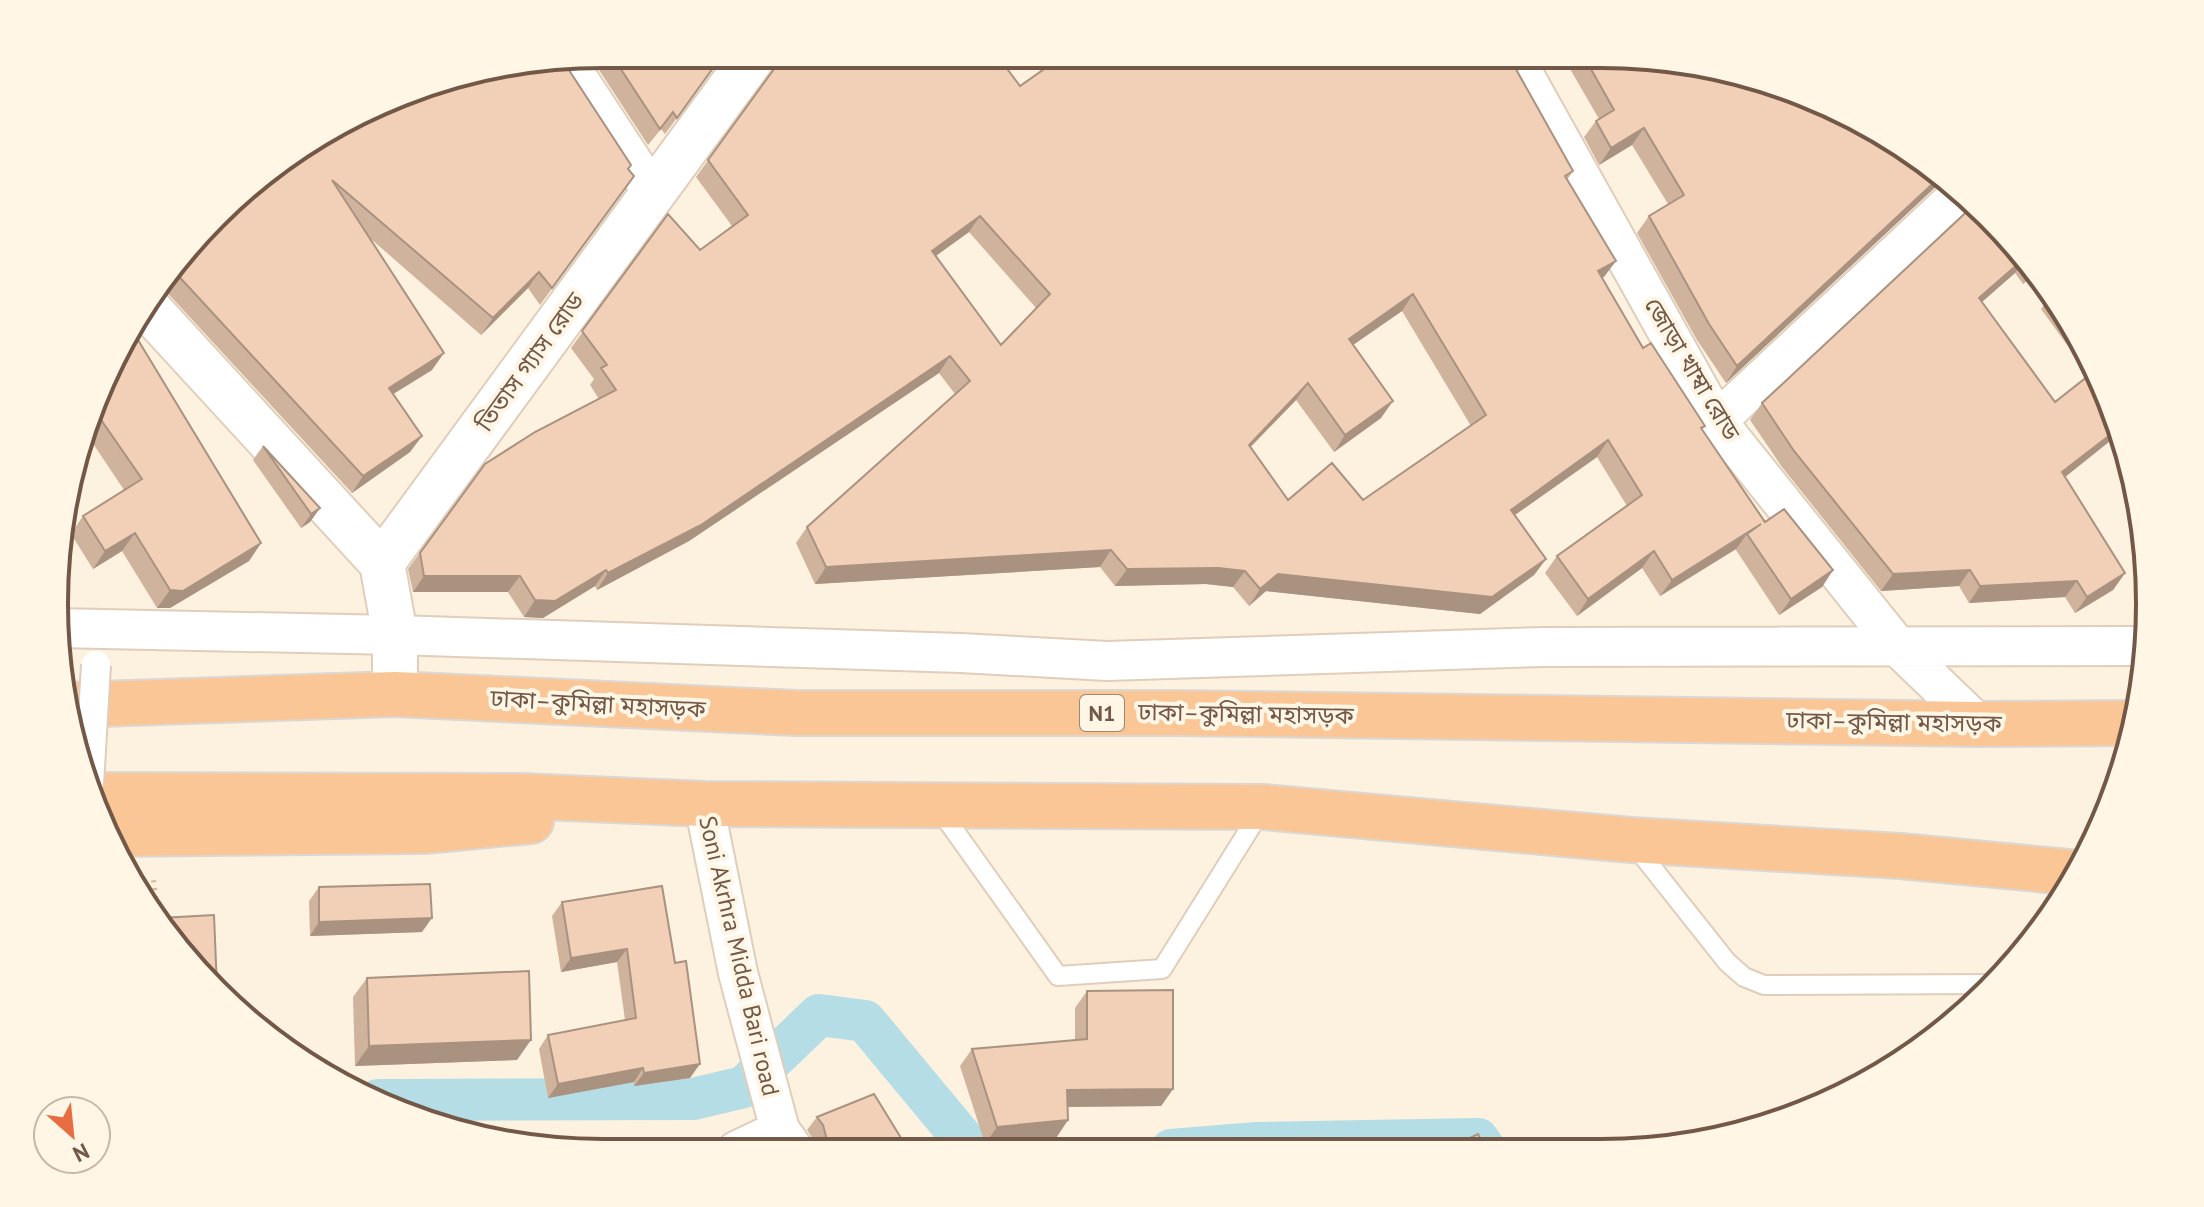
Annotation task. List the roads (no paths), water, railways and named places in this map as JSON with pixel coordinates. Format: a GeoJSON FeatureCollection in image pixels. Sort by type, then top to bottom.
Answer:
{"type":"FeatureCollection","features":[{"type":"Feature","properties":{"kind":"highway","name":"ঢাকা–কুমিল্লা মহাসড়ক"},"geometry":{"type":"LineString","coordinates":[[78,705],[395,694],[796,713],[1172,713],[1978,724],[2122,723]]}},
{"type":"Feature","properties":{"kind":"highway"},"geometry":{"type":"LineString","coordinates":[[104,795],[521,796],[704,804],[1264,807],[1631,840],[1900,856],[2064,872]]}},
{"type":"Feature","properties":{"kind":"highway"},"geometry":{"type":"LineString","coordinates":[[120,834],[424,831],[704,804]]}},
{"type":"Feature","properties":{"kind":"street","name":"তিতাস গ্যাস রোড"},"geometry":{"type":"LineString","coordinates":[[382,563],[745,68]]}},
{"type":"Feature","properties":{"kind":"street","name":"জোড়া খাম্বা রোড"},"geometry":{"type":"LineString","coordinates":[[1520,68],[1717,421],[1898,647],[1978,724]]}},
{"type":"Feature","properties":{"kind":"street"},"geometry":{"type":"LineString","coordinates":[[572,69],[653,193]]}},
{"type":"Feature","properties":{"kind":"street"},"geometry":{"type":"LineString","coordinates":[[1717,421],[1953,200]]}},
{"type":"Feature","properties":{"kind":"street"},"geometry":{"type":"LineString","coordinates":[[153,314],[382,563],[395,635],[395,694]]}},
{"type":"Feature","properties":{"kind":"street"},"geometry":{"type":"LineString","coordinates":[[69,628],[945,652],[1107,661],[1543,647],[2134,646]]}},
{"type":"Feature","properties":{"kind":"street"},"geometry":{"type":"LineString","coordinates":[[91,758],[96,665]]}},
{"type":"Feature","properties":{"kind":"street","name":"Soni Akrhra Midda Bari road"},"geometry":{"type":"LineString","coordinates":[[704,804],[738,973],[785,1136]]}},
{"type":"Feature","properties":{"kind":"lane"},"geometry":{"type":"LineString","coordinates":[[937,806],[1058,976],[1162,969],[1264,807]]}},
{"type":"Feature","properties":{"kind":"lane"},"geometry":{"type":"LineString","coordinates":[[1631,840],[1727,962],[1744,977],[1764,985],[1977,984]]}},
{"type":"Feature","properties":{"kind":"waterway"},"geometry":{"type":"LineString","coordinates":[[404,1100],[693,1099],[744,1087],[819,1015],[865,1021],[963,1139]]}}]}
